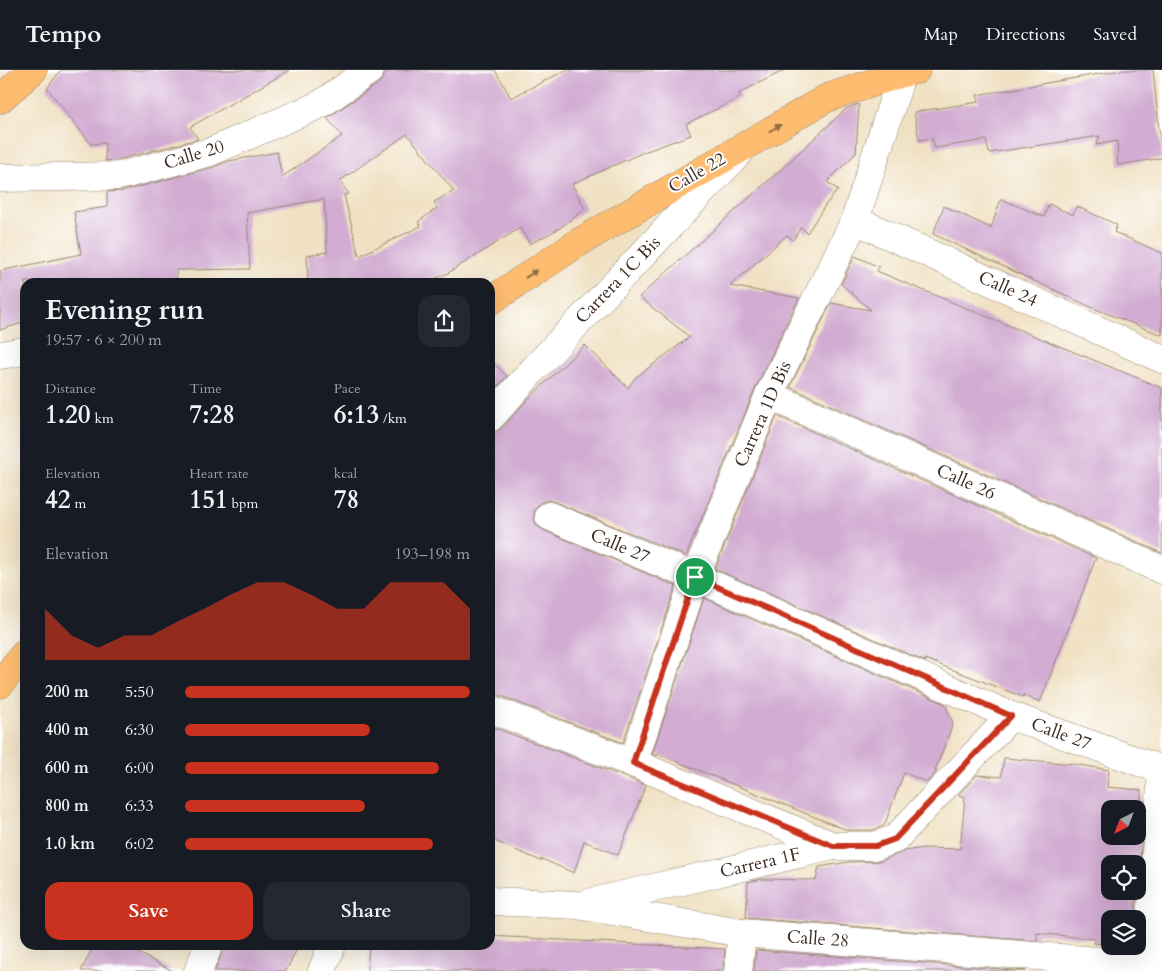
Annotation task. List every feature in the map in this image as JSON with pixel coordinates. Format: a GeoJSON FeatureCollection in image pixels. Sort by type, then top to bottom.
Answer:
{"type":"FeatureCollection","features":[{"type":"Feature","properties":{"kind":"main road"},"geometry":{"type":"LineString","coordinates":[[0,99],[33,70]]}},
{"type":"Feature","properties":{"kind":"main road","name":"Calle 22"},"geometry":{"type":"LineString","coordinates":[[495,298],[578,243],[827,98],[906,71]]}},
{"type":"Feature","properties":{"kind":"main road"},"geometry":{"type":"LineString","coordinates":[[0,684],[20,659]]}},
{"type":"Feature","properties":{"kind":"street","name":"Calle 20"},"geometry":{"type":"LineString","coordinates":[[0,178],[119,176],[210,152],[321,104],[370,70]]}},
{"type":"Feature","properties":{"kind":"street","name":"Carrera 1D Bis"},"geometry":{"type":"LineString","coordinates":[[633,763],[695,577],[769,395],[855,220],[906,71]]}},
{"type":"Feature","properties":{"kind":"street","name":"Carrera 1C Bis"},"geometry":{"type":"LineString","coordinates":[[495,412],[748,144]]}},
{"type":"Feature","properties":{"kind":"street","name":"Calle 24"},"geometry":{"type":"LineString","coordinates":[[855,220],[1162,359]]}},
{"type":"Feature","properties":{"kind":"street"},"geometry":{"type":"LineString","coordinates":[[0,356],[20,352]]}},
{"type":"Feature","properties":{"kind":"street","name":"Calle 26"},"geometry":{"type":"LineString","coordinates":[[769,395],[1162,570]]}},
{"type":"Feature","properties":{"kind":"street","name":"Calle 27"},"geometry":{"type":"LineString","coordinates":[[549,516],[695,577],[1011,716],[1162,771]]}},
{"type":"Feature","properties":{"kind":"street"},"geometry":{"type":"LineString","coordinates":[[495,711],[633,763],[833,846]]}},
{"type":"Feature","properties":{"kind":"street","name":"Carrera 1F"},"geometry":{"type":"LineString","coordinates":[[578,906],[833,846],[876,846],[895,839],[1011,716]]}},
{"type":"Feature","properties":{"kind":"street"},"geometry":{"type":"LineString","coordinates":[[1152,967],[1162,771]]}},
{"type":"Feature","properties":{"kind":"street","name":"Calle 28"},"geometry":{"type":"LineString","coordinates":[[495,901],[578,906],[742,933],[1152,967]]}},
{"type":"Feature","properties":{"kind":"street"},"geometry":{"type":"LineString","coordinates":[[738,971],[742,933]]}},
{"type":"Feature","properties":{"kind":"street"},"geometry":{"type":"LineString","coordinates":[[198,971],[206,950]]}},
{"type":"Feature","properties":{"kind":"street"},"geometry":{"type":"LineString","coordinates":[[322,971],[330,950]]}},
{"type":"Feature","properties":{"kind":"building"},"geometry":{"type":"Polygon","coordinates":[[[61,70],[290,70],[190,127],[198,139],[117,160],[105,161],[105,143],[91,144],[47,88],[61,70]]]}},
{"type":"Feature","properties":{"kind":"building"},"geometry":{"type":"Polygon","coordinates":[[[390,70],[495,70],[511,98],[566,70],[785,70],[739,93],[741,97],[686,124],[691,135],[644,152],[572,184],[585,209],[560,228],[530,244],[520,228],[437,278],[308,278],[307,255],[327,252],[324,199],[247,213],[250,269],[176,270],[177,278],[20,278],[20,324],[0,330],[0,271],[81,254],[74,212],[107,207],[107,192],[123,191],[214,167],[229,161],[277,152],[282,177],[342,136],[327,118],[379,83],[390,70]],[[407,134],[341,180],[342,185],[349,194],[344,195],[359,256],[421,226],[418,222],[437,208],[434,202],[454,191],[407,134]]]}},
{"type":"Feature","properties":{"kind":"building"},"geometry":{"type":"Polygon","coordinates":[[[1122,70],[1153,70],[1162,158],[1118,165],[1117,141],[1096,145],[1100,136],[989,153],[986,140],[935,148],[932,138],[919,140],[914,112],[979,102],[977,95],[1122,70]]]}},
{"type":"Feature","properties":{"kind":"building"},"geometry":{"type":"Polygon","coordinates":[[[859,104],[856,153],[827,182],[838,190],[826,204],[807,233],[801,227],[793,240],[787,235],[730,286],[799,298],[755,389],[686,556],[555,502],[548,500],[540,503],[534,510],[536,525],[543,530],[676,586],[623,743],[495,694],[495,433],[585,345],[628,388],[635,378],[690,337],[639,297],[847,108],[859,104]]]}},
{"type":"Feature","properties":{"kind":"building"},"geometry":{"type":"Polygon","coordinates":[[[1001,199],[1044,217],[1049,204],[1073,215],[1076,206],[1117,225],[1114,232],[1162,253],[1162,335],[1093,308],[933,234],[944,206],[991,228],[1001,199]]]}},
{"type":"Feature","properties":{"kind":"building"},"geometry":{"type":"Polygon","coordinates":[[[855,256],[879,267],[877,271],[1162,388],[1162,553],[790,387],[831,303],[871,310],[841,284],[855,256]]]}},
{"type":"Feature","properties":{"kind":"building"},"geometry":{"type":"Polygon","coordinates":[[[495,365],[507,376],[495,389],[495,365]]]}},
{"type":"Feature","properties":{"kind":"building"},"geometry":{"type":"Polygon","coordinates":[[[777,416],[1096,558],[1040,702],[925,659],[926,662],[715,569],[777,416]]]}},
{"type":"Feature","properties":{"kind":"building"},"geometry":{"type":"Polygon","coordinates":[[[704,598],[945,704],[953,723],[935,771],[937,771],[927,782],[904,773],[884,826],[873,830],[847,830],[658,754],[657,756],[652,754],[704,598]]]}},
{"type":"Feature","properties":{"kind":"building"},"geometry":{"type":"Polygon","coordinates":[[[495,728],[646,785],[618,855],[584,841],[574,873],[542,859],[541,861],[495,841],[495,728]]]}},
{"type":"Feature","properties":{"kind":"building"},"geometry":{"type":"Polygon","coordinates":[[[1004,758],[1074,764],[1109,770],[1107,787],[1141,790],[1141,800],[1101,800],[1101,845],[1141,845],[1140,855],[1101,855],[1101,900],[1136,900],[1136,910],[1101,910],[1101,944],[1094,943],[1094,939],[1037,933],[1037,941],[746,918],[748,882],[762,879],[816,880],[819,867],[849,862],[881,861],[904,851],[924,848],[960,849],[965,797],[958,795],[977,775],[1001,777],[1004,758]]]}},
{"type":"Feature","properties":{"kind":"building"},"geometry":{"type":"Polygon","coordinates":[[[495,936],[725,949],[723,971],[367,971],[369,950],[495,950],[495,936]]]}},
{"type":"Feature","properties":{"kind":"building"},"geometry":{"type":"Polygon","coordinates":[[[92,950],[133,950],[173,971],[81,971],[92,950]]]}},
{"type":"Feature","properties":{"kind":"building"},"geometry":{"type":"Polygon","coordinates":[[[222,950],[296,950],[286,971],[215,971],[222,950]]]}},
{"type":"Feature","properties":{"kind":"building"},"geometry":{"type":"Polygon","coordinates":[[[756,950],[1026,971],[754,971],[756,950]]]}},
{"type":"Feature","properties":{"kind":"route"},"geometry":{"type":"LineString","coordinates":[[695,577],[1011,716],[895,839],[876,846],[833,846],[633,763],[695,577]]}}]}
